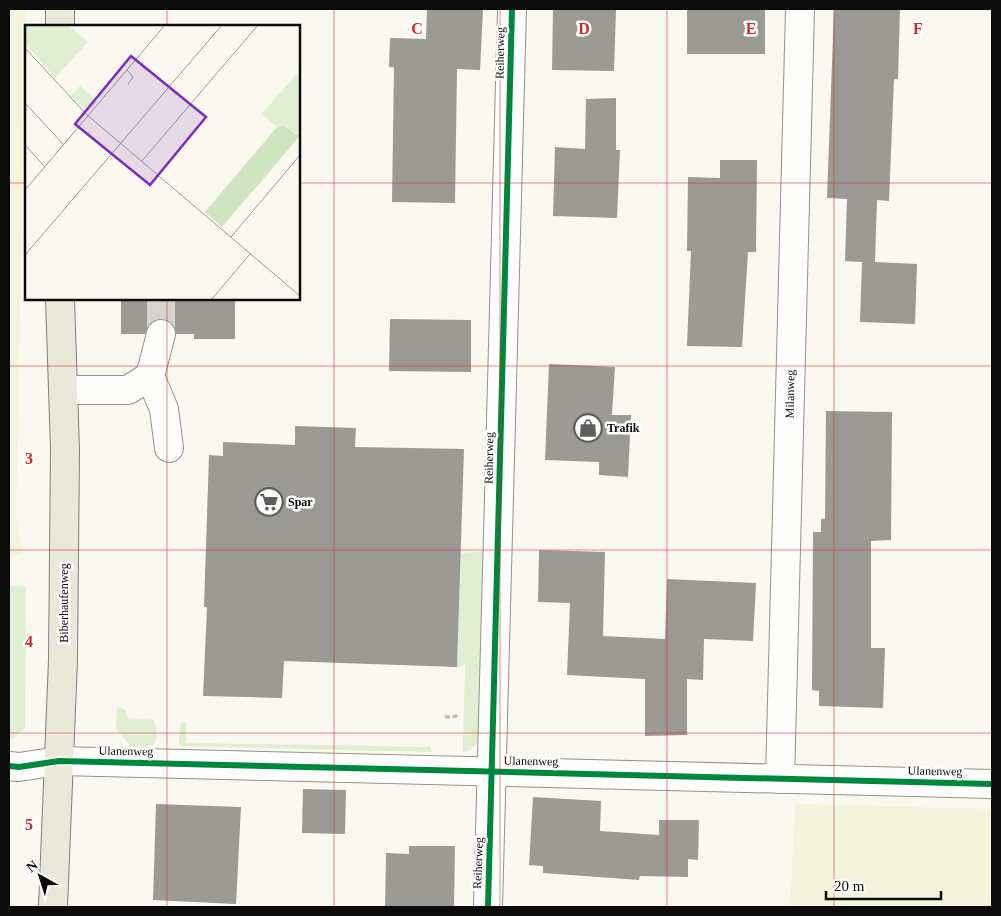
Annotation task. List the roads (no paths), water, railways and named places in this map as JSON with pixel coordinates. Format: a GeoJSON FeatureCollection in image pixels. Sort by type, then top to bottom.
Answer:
{"type":"FeatureCollection","features":[{"type":"Feature","properties":{"kind":"main road"},"geometry":{"type":"LineString","coordinates":[[60,9],[60,25]]}},
{"type":"Feature","properties":{"kind":"main road","name":"Biberhaufenweg"},"geometry":{"type":"LineString","coordinates":[[53,907],[64,650],[64,390],[60,300]]}},
{"type":"Feature","properties":{"kind":"street","name":"Reiherweg"},"geometry":{"type":"LineString","coordinates":[[488,907],[512,9]]}},
{"type":"Feature","properties":{"kind":"street","name":"Milanweg"},"geometry":{"type":"LineString","coordinates":[[780,779],[800,9]]}},
{"type":"Feature","properties":{"kind":"street"},"geometry":{"type":"LineString","coordinates":[[161,334],[150,376],[164,410],[169,448]]}},
{"type":"Feature","properties":{"kind":"street"},"geometry":{"type":"LineString","coordinates":[[64,390],[128,390],[150,376]]}},
{"type":"Feature","properties":{"kind":"street","name":"Ulanenweg"},"geometry":{"type":"LineString","coordinates":[[9,766],[19,767],[60,761],[992,784]]}},
{"type":"Feature","properties":{"kind":"tunnel"},"geometry":{"type":"LineString","coordinates":[[161,300],[161,334]]}},
{"type":"Feature","properties":{"kind":"place","name":"Trafik"},"geometry":{"type":"Point","coordinates":[588,428]}},
{"type":"Feature","properties":{"kind":"place","name":"Spar"},"geometry":{"type":"Point","coordinates":[269,502]}}]}
